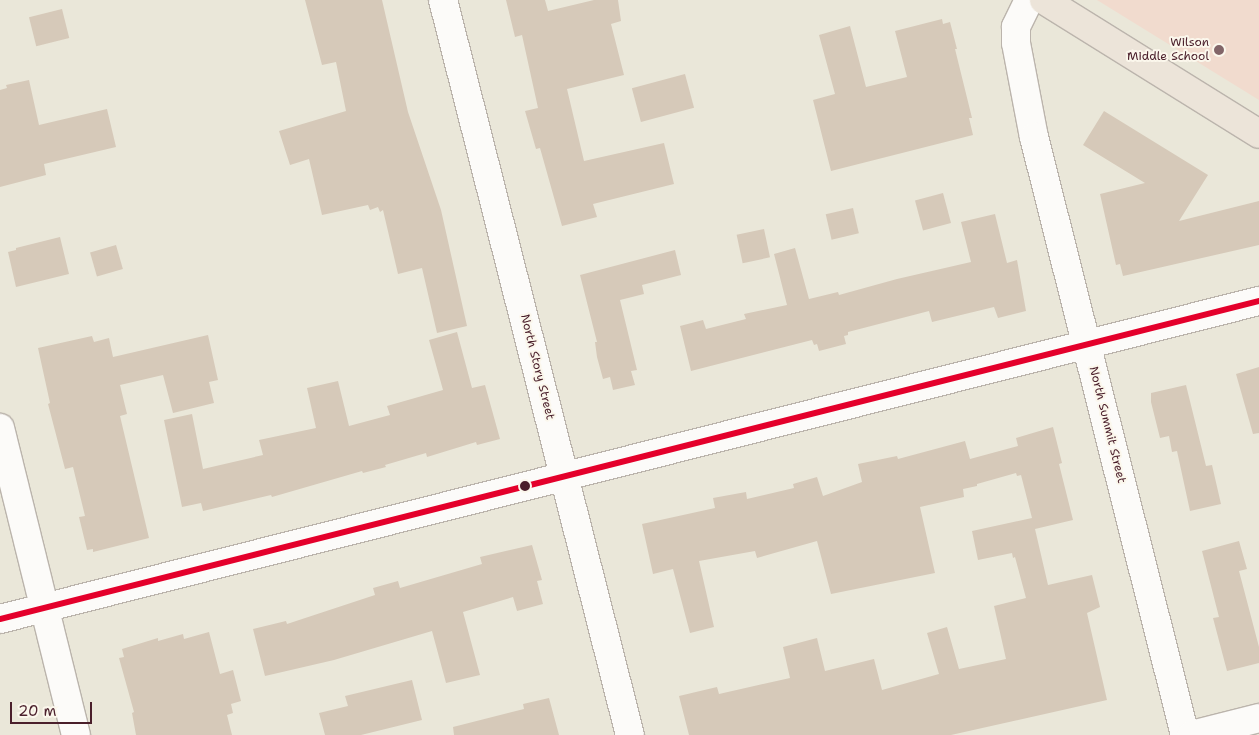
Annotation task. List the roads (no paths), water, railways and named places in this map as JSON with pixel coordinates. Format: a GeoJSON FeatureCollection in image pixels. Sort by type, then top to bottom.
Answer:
{"type":"FeatureCollection","features":[{"type":"Feature","properties":{"kind":"main road"},"geometry":{"type":"LineString","coordinates":[[1044,0],[1259,134]]}},
{"type":"Feature","properties":{"kind":"street","name":"North Story Street"},"geometry":{"type":"LineString","coordinates":[[443,0],[630,735]]}},
{"type":"Feature","properties":{"kind":"street","name":"North Summit Street"},"geometry":{"type":"LineString","coordinates":[[1029,0],[1016,27],[1020,72],[1034,137],[1185,735]]}},
{"type":"Feature","properties":{"kind":"street"},"geometry":{"type":"LineString","coordinates":[[0,619],[1259,301]]}},
{"type":"Feature","properties":{"kind":"street"},"geometry":{"type":"LineString","coordinates":[[0,428],[76,735]]}},
{"type":"Feature","properties":{"kind":"street"},"geometry":{"type":"LineString","coordinates":[[1192,735],[1259,718]]}},
{"type":"Feature","properties":{"kind":"place","name":"Wilson Middle School"},"geometry":{"type":"Point","coordinates":[1219,50]}}]}
